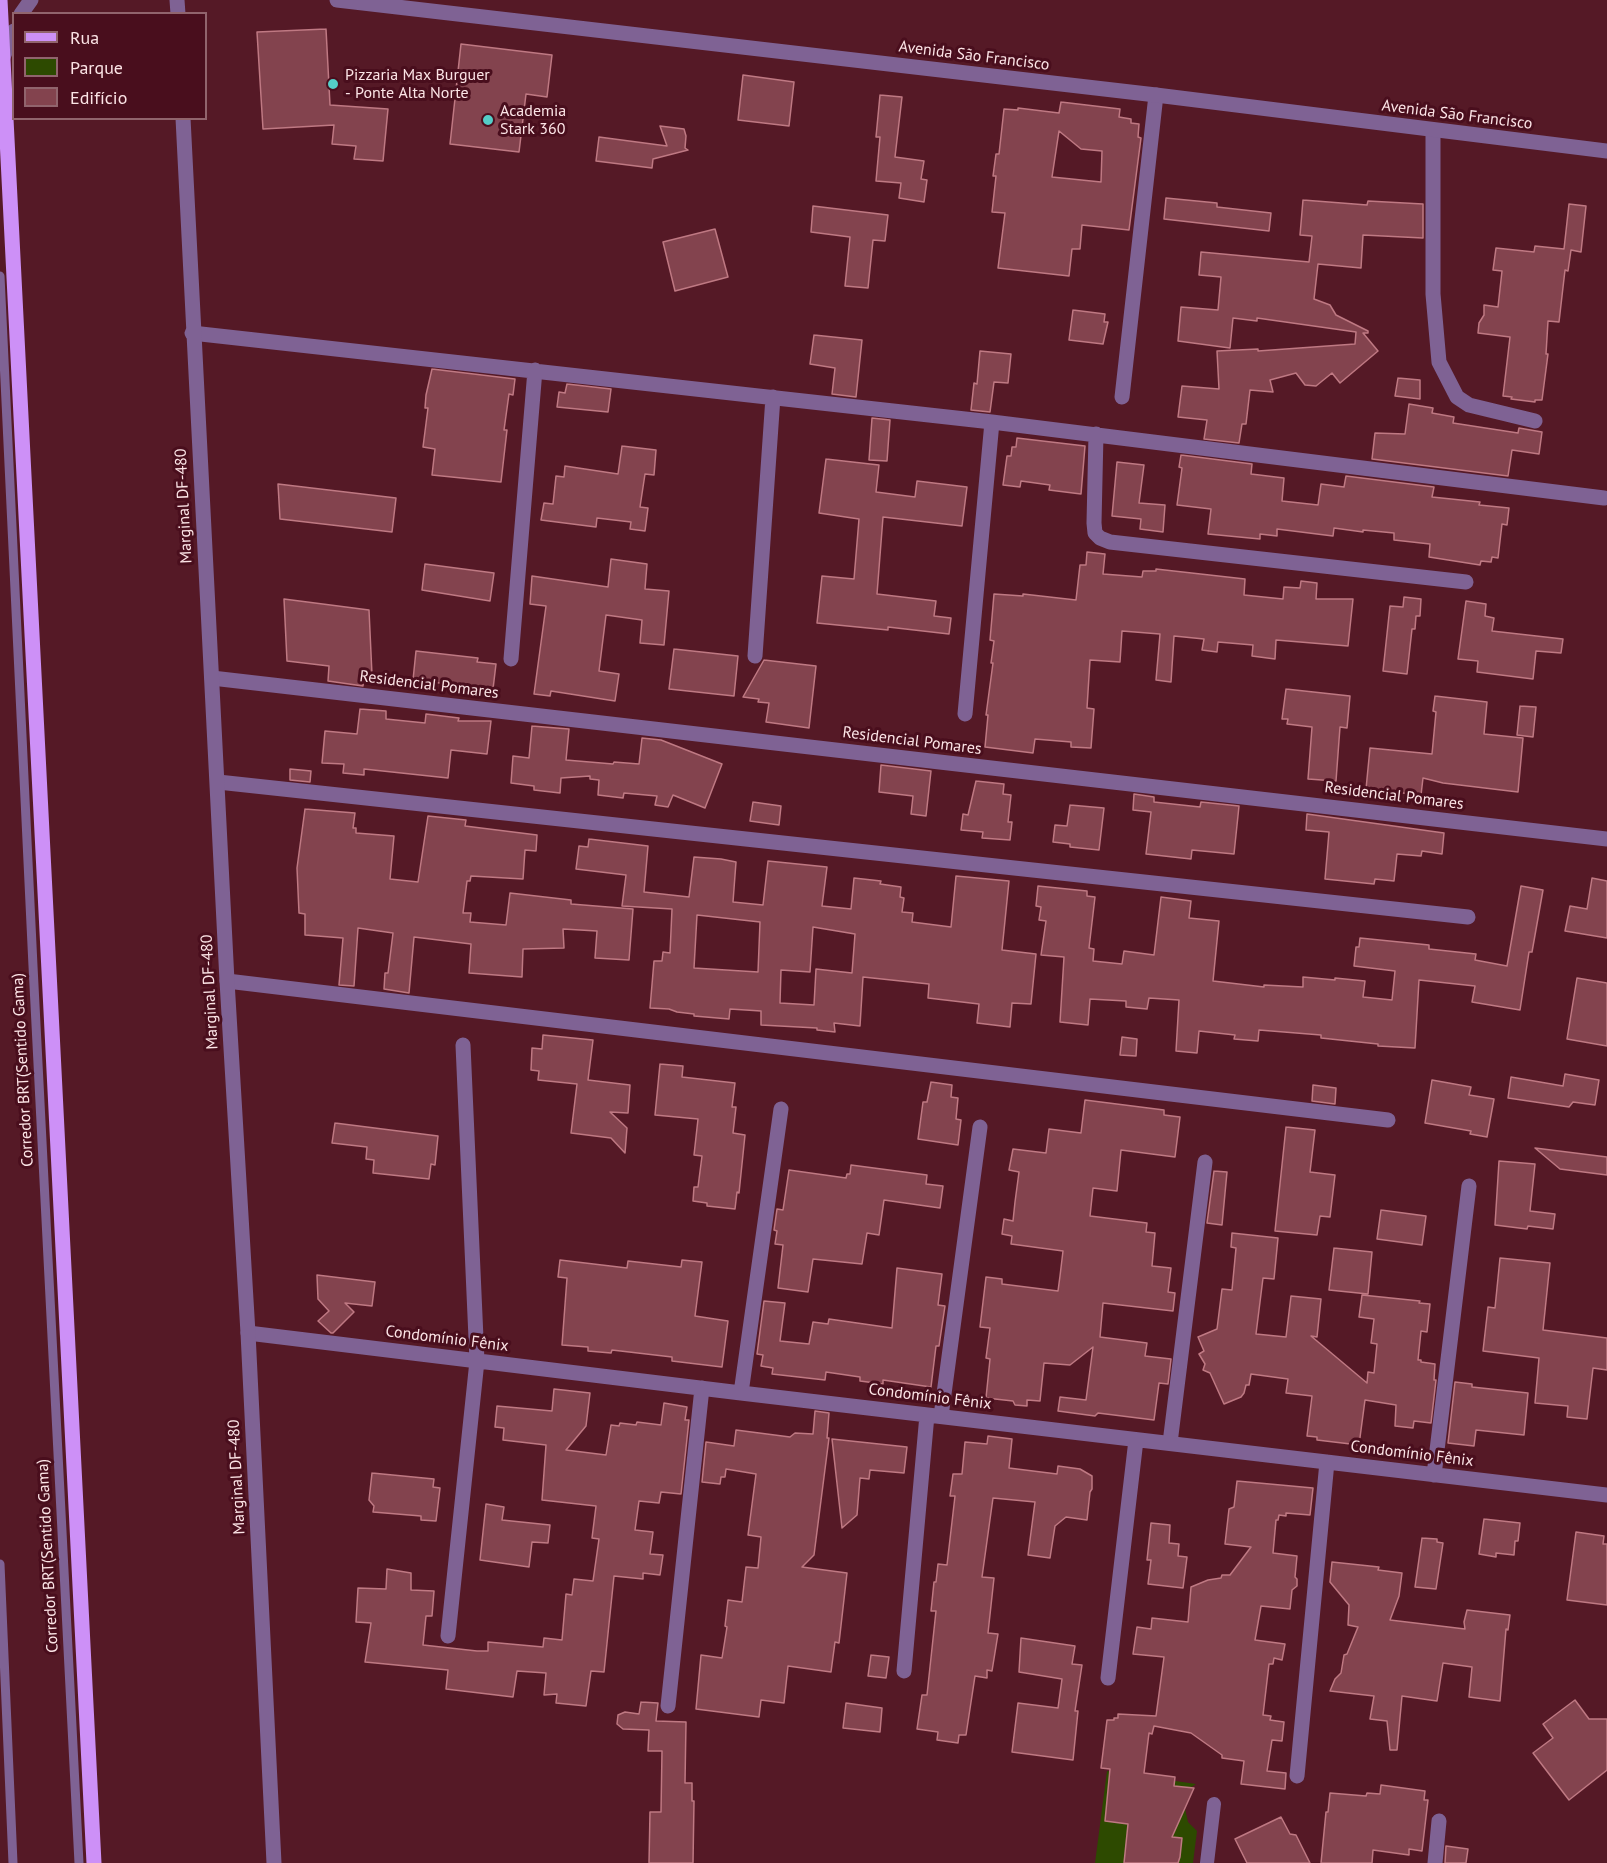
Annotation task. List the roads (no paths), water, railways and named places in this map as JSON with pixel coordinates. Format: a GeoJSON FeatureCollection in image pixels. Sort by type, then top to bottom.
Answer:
{"type":"FeatureCollection","features":[{"type":"Feature","properties":{"kind":"main road"},"geometry":{"type":"LineString","coordinates":[[0,0],[94,1863]]}},
{"type":"Feature","properties":{"kind":"street","name":"Avenida São Francisco"},"geometry":{"type":"LineString","coordinates":[[337,0],[1156,95],[1607,151]]}},
{"type":"Feature","properties":{"kind":"street"},"geometry":{"type":"LineString","coordinates":[[3,57],[12,36]]}},
{"type":"Feature","properties":{"kind":"street"},"geometry":{"type":"LineString","coordinates":[[1122,397],[1156,95]]}},
{"type":"Feature","properties":{"kind":"street","name":"Marginal DF-480"},"geometry":{"type":"LineString","coordinates":[[183,120],[192,333],[248,1333],[274,1863]]}},
{"type":"Feature","properties":{"kind":"street"},"geometry":{"type":"LineString","coordinates":[[1433,131],[1433,294],[1439,362],[1457,397],[1469,405],[1535,421]]}},
{"type":"Feature","properties":{"kind":"street"},"geometry":{"type":"LineString","coordinates":[[192,333],[1096,434],[1604,498]]}},
{"type":"Feature","properties":{"kind":"street"},"geometry":{"type":"LineString","coordinates":[[510,658],[535,370]]}},
{"type":"Feature","properties":{"kind":"street"},"geometry":{"type":"LineString","coordinates":[[755,656],[773,397]]}},
{"type":"Feature","properties":{"kind":"street"},"geometry":{"type":"LineString","coordinates":[[965,714],[992,422]]}},
{"type":"Feature","properties":{"kind":"street"},"geometry":{"type":"LineString","coordinates":[[1096,434],[1094,523],[1095,532],[1100,538],[1110,542],[1466,582]]}},
{"type":"Feature","properties":{"kind":"street","name":"Residencial Pomares"},"geometry":{"type":"LineString","coordinates":[[212,678],[1607,839]]}},
{"type":"Feature","properties":{"kind":"street"},"geometry":{"type":"LineString","coordinates":[[218,782],[1468,916]]}},
{"type":"Feature","properties":{"kind":"street"},"geometry":{"type":"LineString","coordinates":[[227,981],[1388,1120]]}},
{"type":"Feature","properties":{"kind":"street"},"geometry":{"type":"LineString","coordinates":[[448,1636],[477,1361],[463,1044]]}},
{"type":"Feature","properties":{"kind":"street"},"geometry":{"type":"LineString","coordinates":[[741,1394],[781,1109]]}},
{"type":"Feature","properties":{"kind":"street"},"geometry":{"type":"LineString","coordinates":[[904,1671],[934,1415],[980,1127]]}},
{"type":"Feature","properties":{"kind":"street"},"geometry":{"type":"LineString","coordinates":[[1170,1443],[1205,1162]]}},
{"type":"Feature","properties":{"kind":"street"},"geometry":{"type":"LineString","coordinates":[[1434,1475],[1469,1186]]}},
{"type":"Feature","properties":{"kind":"street","name":"Condomínio Fênix"},"geometry":{"type":"LineString","coordinates":[[248,1333],[741,1394],[1607,1496]]}},
{"type":"Feature","properties":{"kind":"street"},"geometry":{"type":"LineString","coordinates":[[668,1706],[702,1388]]}},
{"type":"Feature","properties":{"kind":"street"},"geometry":{"type":"LineString","coordinates":[[1108,1678],[1136,1440]]}},
{"type":"Feature","properties":{"kind":"street"},"geometry":{"type":"LineString","coordinates":[[1297,1776],[1327,1462]]}},
{"type":"Feature","properties":{"kind":"street"},"geometry":{"type":"LineString","coordinates":[[1207,1863],[1214,1804]]}},
{"type":"Feature","properties":{"kind":"street"},"geometry":{"type":"LineString","coordinates":[[1434,1863],[1439,1821]]}},
{"type":"Feature","properties":{"kind":"lane","name":"Corredor BRT(Sentido Gama)"},"geometry":{"type":"LineString","coordinates":[[0,276],[79,1863]]}},
{"type":"Feature","properties":{"kind":"lane"},"geometry":{"type":"LineString","coordinates":[[0,1564],[13,1863]]}},
{"type":"Feature","properties":{"kind":"place","name":"Pizzaria Max Burguer - Ponte Alta Norte"},"geometry":{"type":"Point","coordinates":[333,84]}},
{"type":"Feature","properties":{"kind":"place","name":"Academia Stark 360"},"geometry":{"type":"Point","coordinates":[488,120]}}]}
